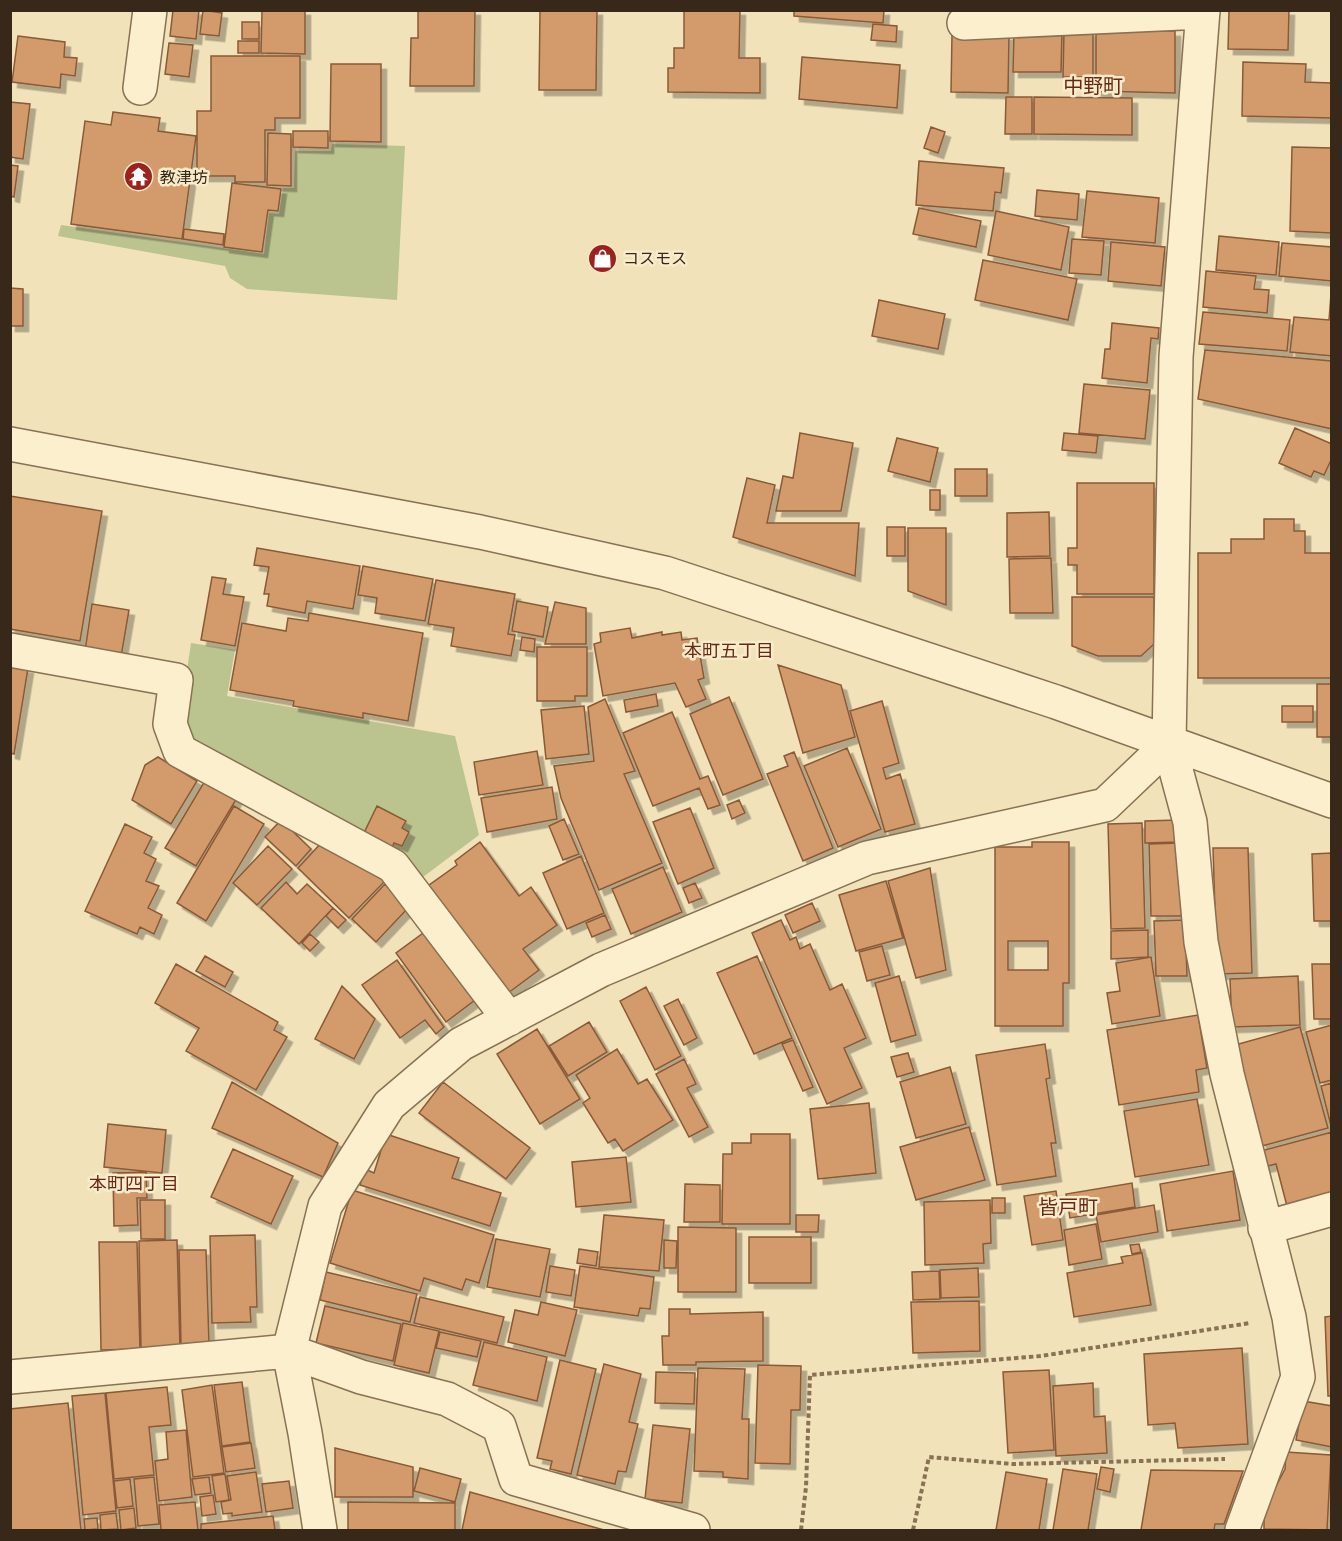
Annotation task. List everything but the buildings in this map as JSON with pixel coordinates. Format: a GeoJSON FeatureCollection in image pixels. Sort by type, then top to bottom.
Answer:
{"type":"FeatureCollection","features":[{"type":"Feature","properties":{"kind":"street"},"geometry":{"type":"LineString","coordinates":[[140,88],[150,10]]}},
{"type":"Feature","properties":{"kind":"street"},"geometry":{"type":"LineString","coordinates":[[964,23],[1203,11],[1176,357],[1169,744],[1190,822],[1203,953],[1227,1074],[1289,1317],[1298,1377],[1242,1530]]}},
{"type":"Feature","properties":{"kind":"street"},"geometry":{"type":"LineString","coordinates":[[10,444],[480,532],[665,573],[1056,702],[1332,801]]}},
{"type":"Feature","properties":{"kind":"street"},"geometry":{"type":"LineString","coordinates":[[10,650],[176,680],[170,724],[180,751],[393,866],[509,1018]]}},
{"type":"Feature","properties":{"kind":"street"},"geometry":{"type":"LineString","coordinates":[[320,1530],[289,1351],[325,1206],[389,1105],[461,1044],[602,970],[867,858],[1105,805],[1169,744]]}},
{"type":"Feature","properties":{"kind":"street"},"geometry":{"type":"LineString","coordinates":[[1265,1228],[1332,1209]]}},
{"type":"Feature","properties":{"kind":"street"},"geometry":{"type":"LineString","coordinates":[[10,1377],[289,1351],[361,1377],[447,1400],[499,1426],[516,1479],[693,1530]]}},
{"type":"Feature","properties":{"kind":"path"},"geometry":{"type":"LineString","coordinates":[[801,1530],[806,1487],[810,1375],[1041,1356],[1289,1317]]}},
{"type":"Feature","properties":{"kind":"path"},"geometry":{"type":"LineString","coordinates":[[913,1530],[929,1457],[1013,1464],[1269,1458]]}},
{"type":"Feature","properties":{"kind":"green space"},"geometry":{"type":"Polygon","coordinates":[[[332,144],[405,146],[397,300],[247,289],[230,278],[225,266],[58,236],[61,225],[264,254],[269,213],[279,214],[283,188],[294,188],[295,151],[331,151],[332,144]]]}},
{"type":"Feature","properties":{"kind":"green space"},"geometry":{"type":"Polygon","coordinates":[[[191,643],[235,650],[227,696],[455,736],[479,835],[415,883],[188,743],[182,704],[191,643]]]}},
{"type":"Feature","properties":{"kind":"place","name":"教津坊"},"geometry":{"type":"Point","coordinates":[139,177]}},
{"type":"Feature","properties":{"kind":"place","name":"コスモス"},"geometry":{"type":"Point","coordinates":[602,258]}},
{"type":"Feature","properties":{"kind":"district","name":"中野町"},"geometry":{"type":"Point","coordinates":[1093,86]}},
{"type":"Feature","properties":{"kind":"district","name":"本町五丁目"},"geometry":{"type":"Point","coordinates":[729,651]}},
{"type":"Feature","properties":{"kind":"district","name":"本町四丁目"},"geometry":{"type":"Point","coordinates":[134,1184]}},
{"type":"Feature","properties":{"kind":"district","name":"皆戸町"},"geometry":{"type":"Point","coordinates":[1068,1207]}}]}
